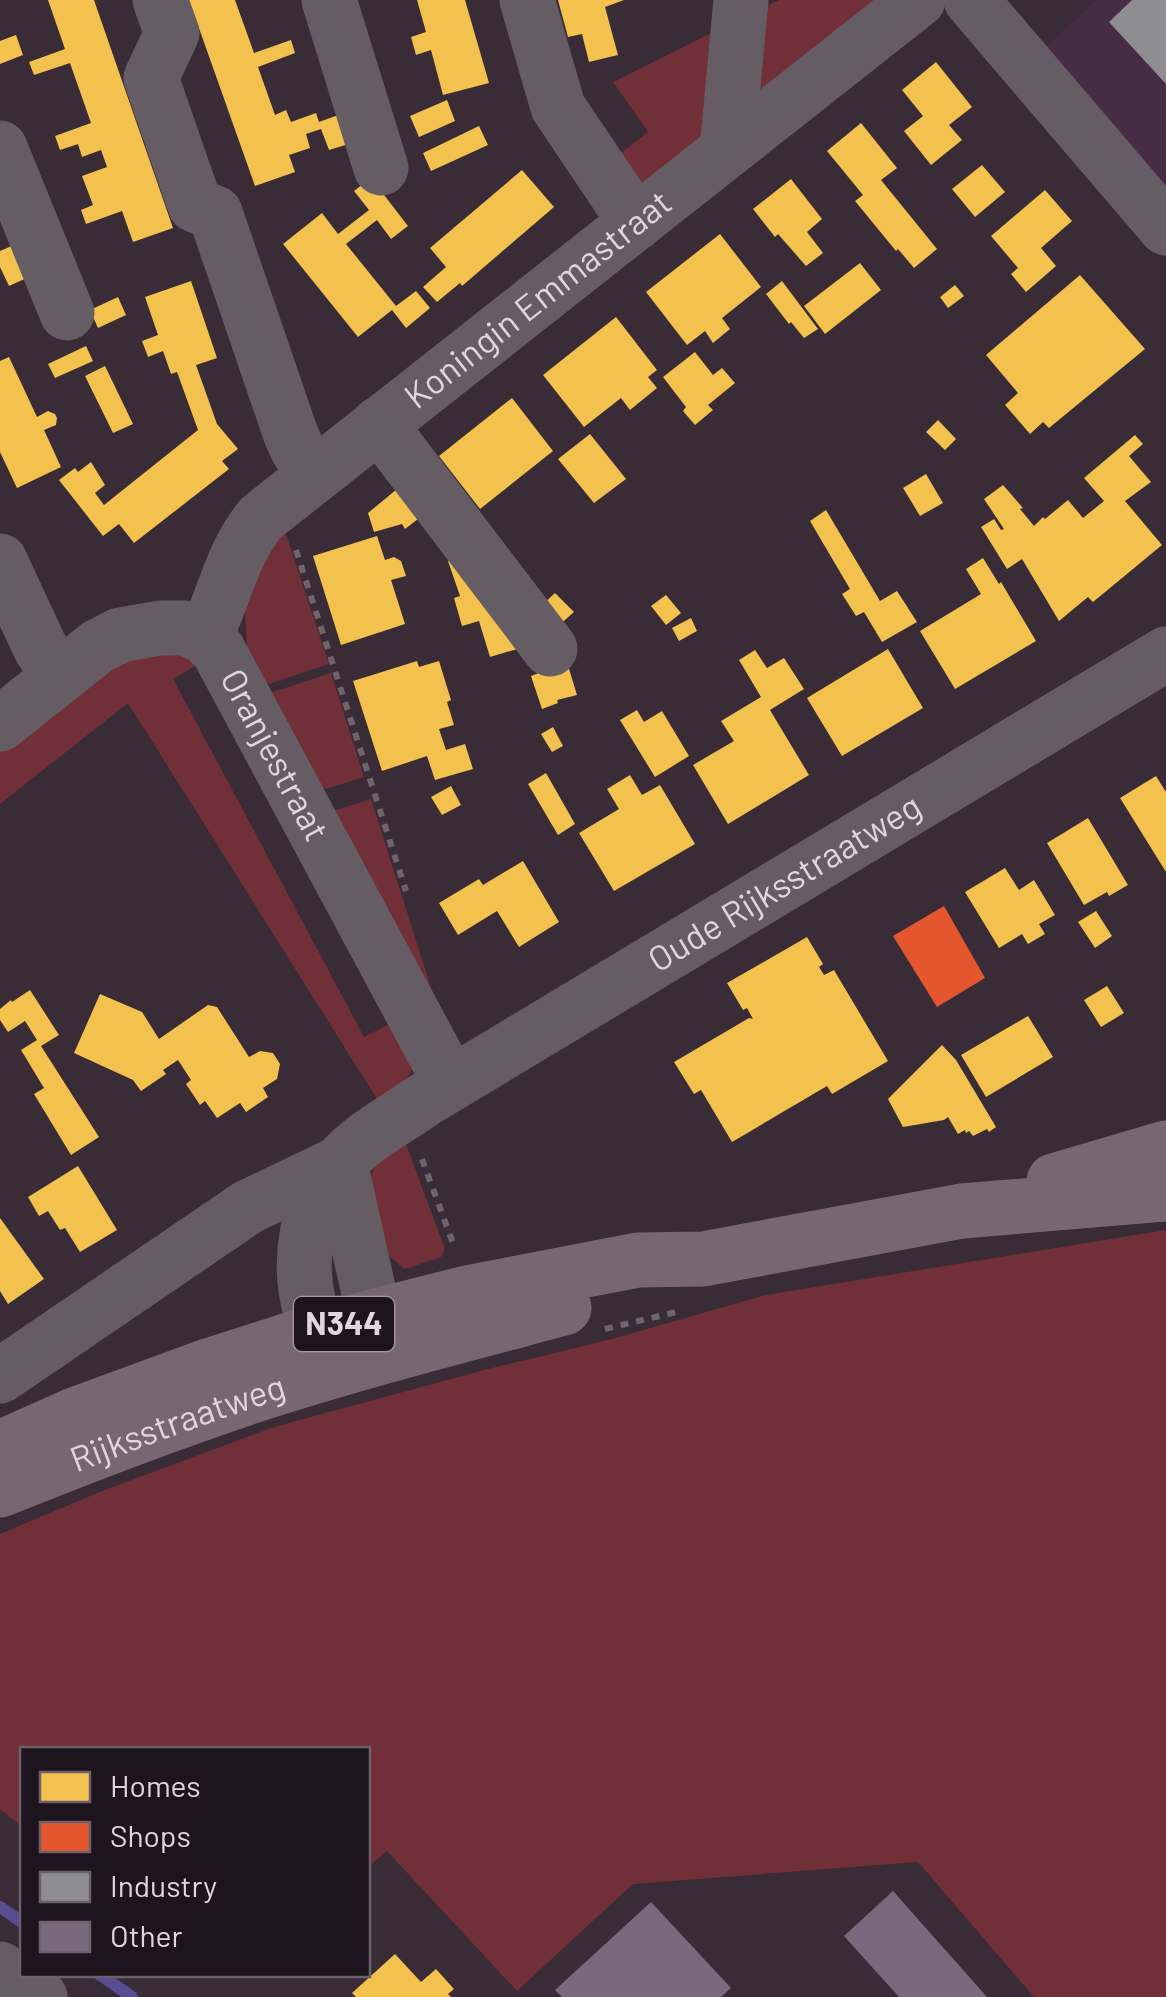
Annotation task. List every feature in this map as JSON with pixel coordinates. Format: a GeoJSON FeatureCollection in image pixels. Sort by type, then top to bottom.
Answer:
{"type":"FeatureCollection","features":[{"type":"Feature","properties":{"kind":"main road","name":"Rijksstraatweg"},"geometry":{"type":"LineString","coordinates":[[962,1211],[1166,1148]]}},
{"type":"Feature","properties":{"kind":"main road","name":"Rijksstraatweg"},"geometry":{"type":"LineString","coordinates":[[0,1490],[250,1397],[350,1337],[468,1293],[638,1260],[703,1259],[962,1211],[1166,1194]]}},
{"type":"Feature","properties":{"kind":"main road","name":"Rijksstraatweg"},"geometry":{"type":"LineString","coordinates":[[0,1448],[74,1415],[184,1374],[350,1337],[643,1287],[703,1259]]}},
{"type":"Feature","properties":{"kind":"street"},"geometry":{"type":"LineString","coordinates":[[160,0],[172,33],[151,78],[195,204],[215,213],[291,434],[305,462],[297,488]]}},
{"type":"Feature","properties":{"kind":"street"},"geometry":{"type":"LineString","coordinates":[[329,0],[381,168]]}},
{"type":"Feature","properties":{"kind":"street"},"geometry":{"type":"LineString","coordinates":[[527,0],[558,107],[636,223]]}},
{"type":"Feature","properties":{"kind":"street"},"geometry":{"type":"LineString","coordinates":[[726,150],[740,0]]}},
{"type":"Feature","properties":{"kind":"street","name":"Koningin Emmastraat"},"geometry":{"type":"LineString","coordinates":[[205,637],[238,552],[261,518],[918,0]]}},
{"type":"Feature","properties":{"kind":"street"},"geometry":{"type":"LineString","coordinates":[[971,0],[1166,228]]}},
{"type":"Feature","properties":{"kind":"street"},"geometry":{"type":"LineString","coordinates":[[0,148],[67,313]]}},
{"type":"Feature","properties":{"kind":"street"},"geometry":{"type":"LineString","coordinates":[[378,424],[550,648]]}},
{"type":"Feature","properties":{"kind":"street"},"geometry":{"type":"LineString","coordinates":[[0,562],[40,647],[59,677]]}},
{"type":"Feature","properties":{"kind":"street","name":"Oranjestraat"},"geometry":{"type":"LineString","coordinates":[[0,724],[97,647],[120,635],[174,627],[205,637],[218,650],[451,1084]]}},
{"type":"Feature","properties":{"kind":"street","name":"Oude Rijksstraatweg"},"geometry":{"type":"LineString","coordinates":[[0,1376],[248,1207],[340,1163],[379,1130],[451,1084],[1166,654]]}},
{"type":"Feature","properties":{"kind":"street"},"geometry":{"type":"LineString","coordinates":[[340,1163],[350,1337]]}},
{"type":"Feature","properties":{"kind":"street"},"geometry":{"type":"LineString","coordinates":[[0,1970],[40,1997]]}},
{"type":"Feature","properties":{"kind":"path"},"geometry":{"type":"LineString","coordinates":[[297,488],[408,896]]}},
{"type":"Feature","properties":{"kind":"path"},"geometry":{"type":"LineString","coordinates":[[406,1113],[468,1293]]}},
{"type":"Feature","properties":{"kind":"shaded area"},"geometry":{"type":"Polygon","coordinates":[[[779,0],[881,0],[737,116],[752,13],[779,0]]]}},
{"type":"Feature","properties":{"kind":"shaded area"},"geometry":{"type":"Polygon","coordinates":[[[1097,0],[1166,0],[1166,200],[1040,52],[1097,0]]]}},
{"type":"Feature","properties":{"kind":"shaded area"},"geometry":{"type":"Polygon","coordinates":[[[731,23],[721,127],[643,186],[621,153],[648,132],[613,82],[731,23]]]}},
{"type":"Feature","properties":{"kind":"shaded area"},"geometry":{"type":"Polygon","coordinates":[[[285,531],[329,664],[266,685],[247,650],[245,612],[253,571],[285,531]]]}},
{"type":"Feature","properties":{"kind":"shaded area"},"geometry":{"type":"Polygon","coordinates":[[[158,646],[204,661],[173,679],[364,1037],[395,1021],[413,1063],[412,1070],[400,1085],[377,1099],[128,703],[0,804],[0,745],[104,662],[158,646]]]}},
{"type":"Feature","properties":{"kind":"shaded area"},"geometry":{"type":"Polygon","coordinates":[[[331,673],[364,777],[316,792],[270,693],[331,673]]]}},
{"type":"Feature","properties":{"kind":"shaded area"},"geometry":{"type":"Polygon","coordinates":[[[371,799],[442,1022],[327,813],[371,799]]]}},
{"type":"Feature","properties":{"kind":"shaded area"},"geometry":{"type":"Polygon","coordinates":[[[403,1136],[445,1249],[441,1257],[405,1269],[381,1246],[369,1181],[378,1158],[403,1136]]]}},
{"type":"Feature","properties":{"kind":"shaded area"},"geometry":{"type":"Polygon","coordinates":[[[1166,1230],[1166,1997],[1034,1997],[918,1862],[633,1884],[517,1991],[387,1851],[370,1865],[370,1747],[20,1747],[20,1825],[0,1809],[0,1534],[274,1427],[766,1295],[1166,1230]]]}},
{"type":"Feature","properties":{"kind":"building: Homes"},"geometry":{"type":"Polygon","coordinates":[[[48,0],[94,0],[173,228],[133,242],[122,211],[86,224],[81,210],[93,205],[82,176],[107,167],[101,150],[82,157],[78,144],[60,150],[55,136],[91,123],[70,63],[34,75],[29,62],[65,49],[48,0]]]}},
{"type":"Feature","properties":{"kind":"building: Homes"},"geometry":{"type":"Polygon","coordinates":[[[189,0],[235,0],[254,53],[291,40],[295,53],[258,67],[275,115],[286,110],[291,122],[316,113],[319,122],[355,109],[365,139],[329,150],[321,129],[306,134],[310,148],[289,155],[295,172],[255,186],[189,0]]]}},
{"type":"Feature","properties":{"kind":"building: Homes"},"geometry":{"type":"Polygon","coordinates":[[[417,0],[465,0],[489,83],[443,95],[431,50],[416,55],[411,37],[426,32],[417,0]]]}},
{"type":"Feature","properties":{"kind":"building: Homes"},"geometry":{"type":"Polygon","coordinates":[[[558,0],[624,0],[605,7],[618,55],[589,62],[582,34],[568,37],[558,0]]]}},
{"type":"Feature","properties":{"kind":"building: Homes"},"geometry":{"type":"Polygon","coordinates":[[[16,35],[23,55],[0,64],[0,41],[16,35]]]}},
{"type":"Feature","properties":{"kind":"building: Homes"},"geometry":{"type":"Polygon","coordinates":[[[936,62],[972,107],[949,125],[962,140],[931,165],[904,131],[923,116],[902,90],[936,62]]]}},
{"type":"Feature","properties":{"kind":"building: Homes"},"geometry":{"type":"Polygon","coordinates":[[[447,100],[455,121],[419,137],[410,116],[447,100]]]}},
{"type":"Feature","properties":{"kind":"building: Homes"},"geometry":{"type":"Polygon","coordinates":[[[861,123],[897,168],[881,180],[937,249],[914,268],[855,201],[863,195],[827,151],[861,123]]]}},
{"type":"Feature","properties":{"kind":"building: Homes"},"geometry":{"type":"Polygon","coordinates":[[[479,126],[488,145],[431,171],[423,153],[479,126]]]}},
{"type":"Feature","properties":{"kind":"building: Homes"},"geometry":{"type":"Polygon","coordinates":[[[982,165],[1005,192],[975,217],[952,189],[982,165]]]}},
{"type":"Feature","properties":{"kind":"building: Homes"},"geometry":{"type":"Polygon","coordinates":[[[522,170],[554,207],[462,286],[460,283],[437,302],[423,287],[446,267],[430,248],[522,170]]]}},
{"type":"Feature","properties":{"kind":"building: Homes"},"geometry":{"type":"Polygon","coordinates":[[[371,178],[408,226],[391,239],[377,220],[346,244],[396,306],[416,291],[430,308],[406,328],[392,310],[358,337],[283,244],[322,213],[338,234],[369,210],[354,191],[371,178]]]}},
{"type":"Feature","properties":{"kind":"building: Homes"},"geometry":{"type":"Polygon","coordinates":[[[791,179],[822,219],[807,232],[823,253],[806,266],[753,209],[791,179]]]}},
{"type":"Feature","properties":{"kind":"building: Homes"},"geometry":{"type":"Polygon","coordinates":[[[1045,190],[1072,221],[1041,248],[1056,266],[1026,292],[1011,274],[1018,268],[991,236],[1045,190]]]}},
{"type":"Feature","properties":{"kind":"building: Homes"},"geometry":{"type":"Polygon","coordinates":[[[720,234],[761,287],[722,318],[730,329],[713,343],[705,331],[687,345],[646,292],[720,234]]]}},
{"type":"Feature","properties":{"kind":"building: Homes"},"geometry":{"type":"Polygon","coordinates":[[[23,241],[38,273],[9,286],[0,267],[0,251],[23,241]]]}},
{"type":"Feature","properties":{"kind":"building: Homes"},"geometry":{"type":"Polygon","coordinates":[[[860,263],[881,290],[825,334],[804,306],[860,263]]]}},
{"type":"Feature","properties":{"kind":"building: Homes"},"geometry":{"type":"Polygon","coordinates":[[[1080,275],[1145,349],[1049,428],[1043,422],[1030,434],[1005,405],[1018,393],[986,355],[1080,275]]]}},
{"type":"Feature","properties":{"kind":"building: Homes"},"geometry":{"type":"Polygon","coordinates":[[[191,281],[217,358],[196,365],[217,424],[238,449],[222,461],[229,469],[134,543],[119,524],[103,536],[59,480],[91,462],[105,485],[95,493],[104,505],[198,430],[177,372],[171,374],[163,351],[148,357],[142,341],[158,335],[145,297],[191,281]]]}},
{"type":"Feature","properties":{"kind":"building: Homes"},"geometry":{"type":"Polygon","coordinates":[[[782,281],[818,329],[804,338],[766,294],[782,281]]]}},
{"type":"Feature","properties":{"kind":"building: Homes"},"geometry":{"type":"Polygon","coordinates":[[[955,285],[964,296],[948,308],[940,297],[955,285]]]}},
{"type":"Feature","properties":{"kind":"building: Homes"},"geometry":{"type":"Polygon","coordinates":[[[118,297],[126,315],[98,328],[90,310],[118,297]]]}},
{"type":"Feature","properties":{"kind":"building: Homes"},"geometry":{"type":"Polygon","coordinates":[[[616,317],[657,370],[648,377],[657,388],[630,410],[621,398],[584,427],[543,375],[616,317]]]}},
{"type":"Feature","properties":{"kind":"building: Homes"},"geometry":{"type":"Polygon","coordinates":[[[86,346],[93,361],[55,378],[48,364],[86,346]]]}},
{"type":"Feature","properties":{"kind":"building: Homes"},"geometry":{"type":"Polygon","coordinates":[[[695,352],[713,375],[722,368],[735,383],[708,405],[713,410],[695,425],[663,377],[695,352]]]}},
{"type":"Feature","properties":{"kind":"building: Homes"},"geometry":{"type":"Polygon","coordinates":[[[9,357],[37,417],[48,411],[57,418],[56,425],[44,430],[61,467],[17,488],[0,452],[0,361],[9,357]]]}},
{"type":"Feature","properties":{"kind":"building: Homes"},"geometry":{"type":"Polygon","coordinates":[[[105,366],[133,424],[113,433],[85,376],[105,366]]]}},
{"type":"Feature","properties":{"kind":"building: Homes"},"geometry":{"type":"Polygon","coordinates":[[[512,398],[553,451],[480,509],[439,456],[512,398]]]}},
{"type":"Feature","properties":{"kind":"building: Homes"},"geometry":{"type":"Polygon","coordinates":[[[938,420],[956,439],[945,450],[926,432],[938,420]]]}},
{"type":"Feature","properties":{"kind":"building: Homes"},"geometry":{"type":"Polygon","coordinates":[[[590,434],[626,479],[594,503],[558,459],[590,434]]]}},
{"type":"Feature","properties":{"kind":"building: Homes"},"geometry":{"type":"Polygon","coordinates":[[[1135,435],[1143,444],[1129,456],[1151,482],[1125,501],[1162,545],[1093,602],[1088,597],[1059,621],[1022,559],[1007,569],[981,527],[994,519],[1004,529],[984,499],[1003,485],[1034,526],[1068,500],[1083,518],[1104,501],[1084,478],[1135,435]]]}},
{"type":"Feature","properties":{"kind":"building: Homes"},"geometry":{"type":"Polygon","coordinates":[[[926,474],[943,503],[920,516],[903,488],[926,474]]]}},
{"type":"Feature","properties":{"kind":"building: Homes"},"geometry":{"type":"Polygon","coordinates":[[[408,480],[431,509],[405,529],[402,524],[374,532],[368,513],[408,480]]]}},
{"type":"Feature","properties":{"kind":"building: Homes"},"geometry":{"type":"Polygon","coordinates":[[[826,510],[880,601],[897,591],[917,622],[882,642],[864,612],[856,616],[842,594],[850,589],[810,521],[826,510]]]}},
{"type":"Feature","properties":{"kind":"building: Homes"},"geometry":{"type":"Polygon","coordinates":[[[377,536],[385,560],[394,557],[401,561],[406,576],[391,580],[405,624],[341,645],[313,556],[377,536]]]}},
{"type":"Feature","properties":{"kind":"building: Homes"},"geometry":{"type":"Polygon","coordinates":[[[467,555],[524,647],[490,657],[479,621],[462,626],[454,598],[460,596],[448,561],[467,555]]]}},
{"type":"Feature","properties":{"kind":"building: Homes"},"geometry":{"type":"Polygon","coordinates":[[[983,558],[1036,641],[955,689],[920,631],[981,594],[966,569],[983,558]]]}},
{"type":"Feature","properties":{"kind":"building: Homes"},"geometry":{"type":"Polygon","coordinates":[[[555,593],[574,612],[557,627],[539,608],[555,593]]]}},
{"type":"Feature","properties":{"kind":"building: Homes"},"geometry":{"type":"Polygon","coordinates":[[[666,595],[681,613],[666,625],[651,606],[666,595]]]}},
{"type":"Feature","properties":{"kind":"building: Homes"},"geometry":{"type":"Polygon","coordinates":[[[691,618],[697,631],[679,641],[672,628],[691,618]]]}},
{"type":"Feature","properties":{"kind":"building: Homes"},"geometry":{"type":"Polygon","coordinates":[[[888,649],[923,708],[842,756],[807,698],[888,649]]]}},
{"type":"Feature","properties":{"kind":"building: Homes"},"geometry":{"type":"Polygon","coordinates":[[[755,650],[767,668],[784,658],[804,689],[770,710],[809,775],[728,824],[693,765],[734,741],[721,721],[761,697],[739,660],[755,650]]]}},
{"type":"Feature","properties":{"kind":"building: Homes"},"geometry":{"type":"Polygon","coordinates":[[[566,659],[577,695],[542,709],[531,676],[566,659]]]}},
{"type":"Feature","properties":{"kind":"building: Homes"},"geometry":{"type":"Polygon","coordinates":[[[417,661],[419,667],[439,661],[454,725],[439,729],[446,750],[465,744],[473,769],[435,780],[427,756],[382,771],[353,681],[417,661]]]}},
{"type":"Feature","properties":{"kind":"building: Homes"},"geometry":{"type":"Polygon","coordinates":[[[637,710],[644,722],[662,711],[689,756],[655,777],[620,720],[637,710]]]}},
{"type":"Feature","properties":{"kind":"building: Homes"},"geometry":{"type":"Polygon","coordinates":[[[553,727],[563,746],[552,752],[541,734],[553,727]]]}},
{"type":"Feature","properties":{"kind":"building: Homes"},"geometry":{"type":"Polygon","coordinates":[[[546,773],[575,824],[558,835],[528,784],[546,773]]]}},
{"type":"Feature","properties":{"kind":"building: Homes"},"geometry":{"type":"Polygon","coordinates":[[[630,775],[642,795],[660,785],[695,844],[614,891],[579,833],[619,809],[607,789],[630,775]]]}},
{"type":"Feature","properties":{"kind":"building: Homes"},"geometry":{"type":"Polygon","coordinates":[[[1156,776],[1166,792],[1166,872],[1120,798],[1156,776]]]}},
{"type":"Feature","properties":{"kind":"building: Homes"},"geometry":{"type":"Polygon","coordinates":[[[451,786],[461,805],[442,815],[431,797],[451,786]]]}},
{"type":"Feature","properties":{"kind":"building: Homes"},"geometry":{"type":"Polygon","coordinates":[[[1088,818],[1128,885],[1084,905],[1047,843],[1088,818]]]}},
{"type":"Feature","properties":{"kind":"building: Homes"},"geometry":{"type":"Polygon","coordinates":[[[523,861],[559,922],[519,947],[497,911],[458,935],[439,903],[479,879],[483,885],[523,861]]]}},
{"type":"Feature","properties":{"kind":"building: Homes"},"geometry":{"type":"Polygon","coordinates":[[[1005,868],[1019,890],[1034,880],[1055,915],[1039,924],[1045,934],[1028,944],[1022,934],[999,948],[965,892],[1005,868]]]}},
{"type":"Feature","properties":{"kind":"building: Homes"},"geometry":{"type":"Polygon","coordinates":[[[1096,911],[1112,936],[1095,948],[1078,922],[1096,911]]]}},
{"type":"Feature","properties":{"kind":"building: Homes"},"geometry":{"type":"Polygon","coordinates":[[[807,937],[823,964],[819,967],[824,975],[834,970],[888,1061],[832,1094],[827,1086],[732,1142],[701,1090],[694,1094],[674,1062],[753,1019],[727,983],[807,937]]]}},
{"type":"Feature","properties":{"kind":"building: Homes"},"geometry":{"type":"Polygon","coordinates":[[[1107,986],[1124,1013],[1101,1027],[1084,1000],[1107,986]]]}},
{"type":"Feature","properties":{"kind":"building: Homes"},"geometry":{"type":"Polygon","coordinates":[[[30,990],[59,1035],[41,1046],[99,1137],[71,1155],[34,1094],[44,1088],[21,1050],[37,1040],[25,1021],[8,1032],[0,1020],[0,1009],[30,990]]]}},
{"type":"Feature","properties":{"kind":"building: Homes"},"geometry":{"type":"Polygon","coordinates":[[[100,994],[142,1012],[159,1039],[208,1005],[217,1007],[249,1057],[260,1051],[273,1053],[280,1064],[277,1079],[263,1088],[268,1097],[246,1112],[240,1103],[217,1118],[205,1101],[200,1105],[186,1084],[191,1080],[178,1060],[163,1070],[166,1074],[141,1091],[133,1080],[74,1053],[100,994]]]}},
{"type":"Feature","properties":{"kind":"building: Homes"},"geometry":{"type":"Polygon","coordinates":[[[1028,1016],[1053,1057],[986,1097],[961,1055],[1028,1016]]]}},
{"type":"Feature","properties":{"kind":"building: Homes"},"geometry":{"type":"Polygon","coordinates":[[[942,1045],[956,1060],[996,1127],[989,1132],[987,1129],[973,1136],[965,1130],[958,1134],[948,1117],[903,1127],[888,1099],[942,1045]]]}},
{"type":"Feature","properties":{"kind":"building: Homes"},"geometry":{"type":"Polygon","coordinates":[[[78,1166],[117,1230],[80,1252],[65,1228],[60,1230],[48,1211],[39,1216],[28,1197],[78,1166]]]}},
{"type":"Feature","properties":{"kind":"building: Homes"},"geometry":{"type":"Polygon","coordinates":[[[0,1218],[44,1279],[8,1304],[0,1291],[0,1218]]]}},
{"type":"Feature","properties":{"kind":"building: Homes"},"geometry":{"type":"Polygon","coordinates":[[[395,1954],[421,1982],[436,1969],[454,1989],[448,1994],[451,1997],[356,1997],[352,1993],[395,1954]]]}},
{"type":"Feature","properties":{"kind":"building: Shops"},"geometry":{"type":"Polygon","coordinates":[[[944,906],[985,978],[937,1007],[893,936],[944,906]]]}},
{"type":"Feature","properties":{"kind":"building: Industry"},"geometry":{"type":"Polygon","coordinates":[[[1132,0],[1166,0],[1166,84],[1109,22],[1132,0]]]}},
{"type":"Feature","properties":{"kind":"building: Other"},"geometry":{"type":"Polygon","coordinates":[[[893,1891],[987,1997],[899,1997],[844,1936],[893,1891]]]}},
{"type":"Feature","properties":{"kind":"building: Other"},"geometry":{"type":"Polygon","coordinates":[[[651,1902],[731,1988],[721,1997],[562,1997],[555,1990],[651,1902]]]}},
{"type":"Feature","properties":{"kind":"waterway"},"geometry":{"type":"LineString","coordinates":[[0,1907],[20,1921]]}},
{"type":"Feature","properties":{"kind":"waterway"},"geometry":{"type":"LineString","coordinates":[[103,1977],[132,1997]]}}]}
